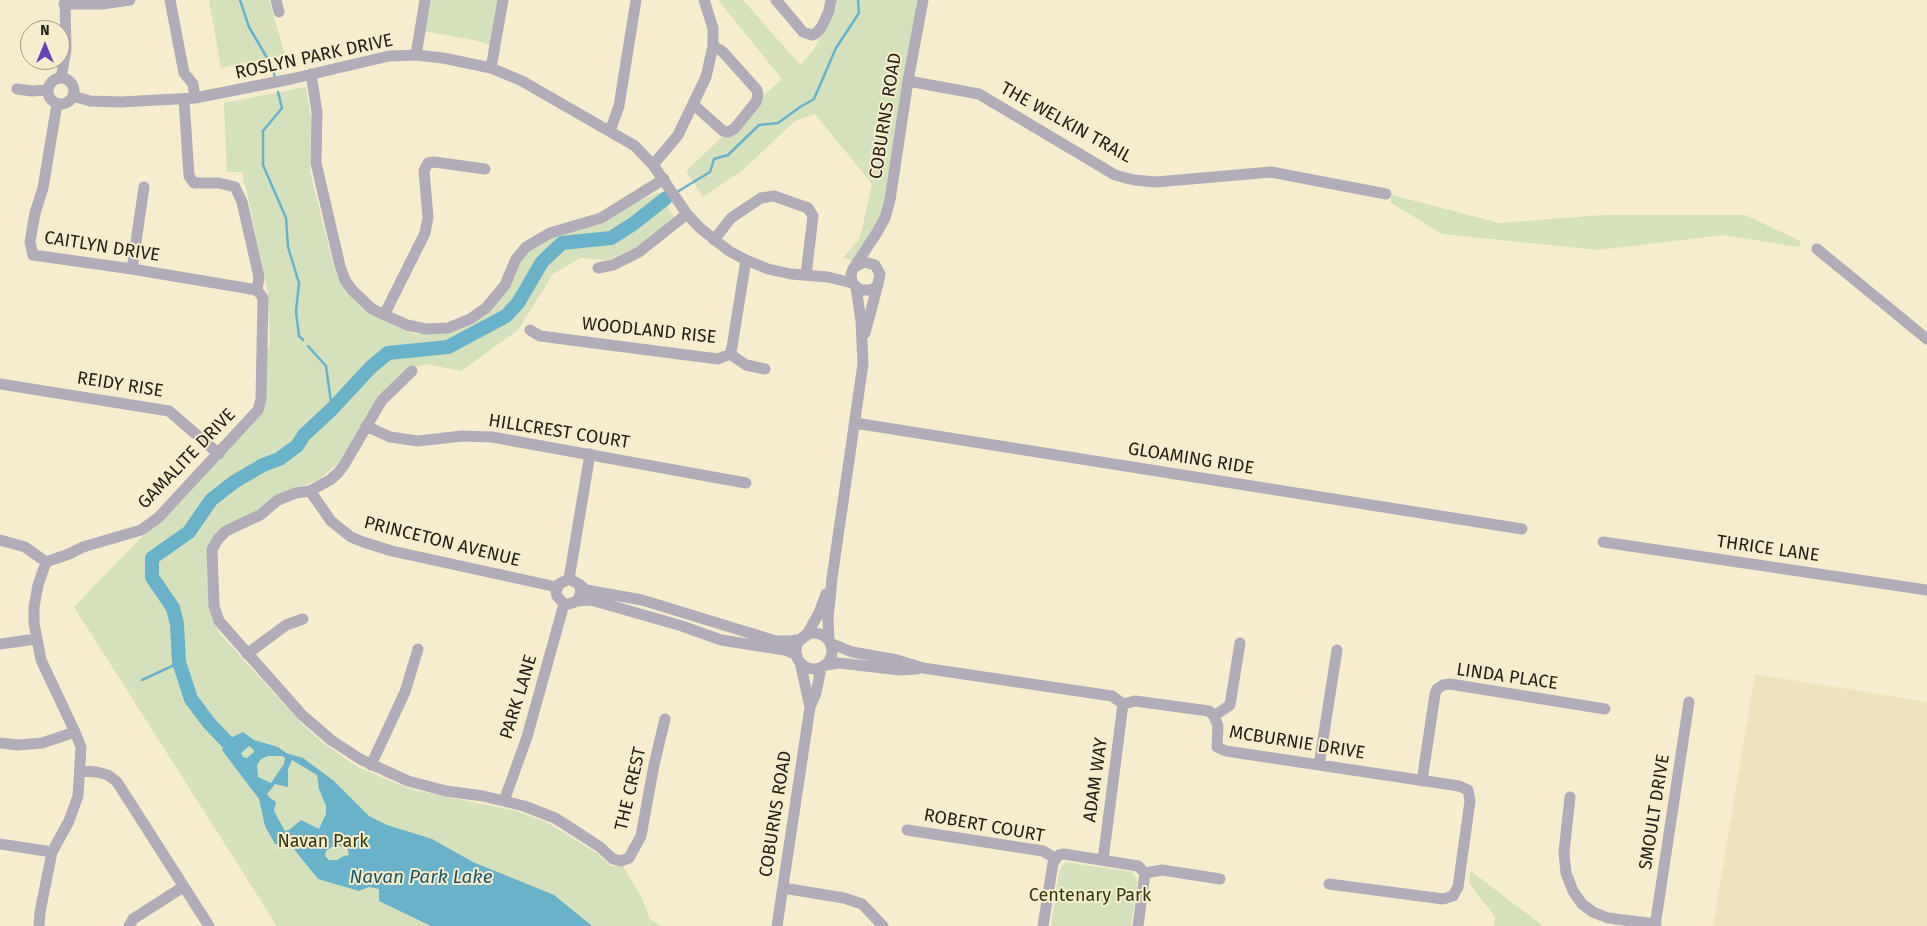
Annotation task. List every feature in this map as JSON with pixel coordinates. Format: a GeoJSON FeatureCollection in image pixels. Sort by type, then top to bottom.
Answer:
{"type":"FeatureCollection","features":[{"type":"Feature","properties":{"kind":"street"},"geometry":{"type":"LineString","coordinates":[[61,78],[66,50],[65,2],[102,4],[130,0]]}},
{"type":"Feature","properties":{"kind":"street"},"geometry":{"type":"LineString","coordinates":[[170,0],[184,73],[193,84],[196,98]]}},
{"type":"Feature","properties":{"kind":"street"},"geometry":{"type":"LineString","coordinates":[[276,0],[279,12]]}},
{"type":"Feature","properties":{"kind":"street"},"geometry":{"type":"LineString","coordinates":[[416,55],[425,0]]}},
{"type":"Feature","properties":{"kind":"street"},"geometry":{"type":"LineString","coordinates":[[491,68],[503,0]]}},
{"type":"Feature","properties":{"kind":"street"},"geometry":{"type":"LineString","coordinates":[[610,131],[619,106],[636,0]]}},
{"type":"Feature","properties":{"kind":"street"},"geometry":{"type":"LineString","coordinates":[[653,165],[678,135],[706,77],[713,46],[713,28],[704,0]]}},
{"type":"Feature","properties":{"kind":"street"},"geometry":{"type":"LineString","coordinates":[[776,0],[803,32],[812,35],[821,28],[829,11],[831,0]]}},
{"type":"Feature","properties":{"kind":"street","name":"COBURNS ROAD"},"geometry":{"type":"LineString","coordinates":[[854,268],[885,218],[890,200],[908,81],[923,0]]}},
{"type":"Feature","properties":{"kind":"street"},"geometry":{"type":"LineString","coordinates":[[694,105],[723,131],[728,132],[734,129],[756,102],[757,90],[722,51],[713,46]]}},
{"type":"Feature","properties":{"kind":"street","name":"ROSLYN PARK DRIVE"},"geometry":{"type":"LineString","coordinates":[[73,96],[90,101],[184,100],[260,86],[389,56],[416,55],[443,58],[491,68],[522,81],[635,146],[653,165],[687,214],[700,228],[714,240],[746,260],[768,268],[806,275],[828,276],[844,274],[854,268]]}},
{"type":"Feature","properties":{"kind":"street"},"geometry":{"type":"LineString","coordinates":[[311,74],[317,112],[316,164],[345,280],[352,290],[372,308],[407,325],[426,329],[448,328],[470,319],[486,308],[505,285],[516,259],[526,247],[550,233],[601,218],[664,180]]}},
{"type":"Feature","properties":{"kind":"street"},"geometry":{"type":"LineString","coordinates":[[61,78],[70,81],[73,96],[67,103],[57,104],[49,99],[47,90],[51,82],[61,78]]}},
{"type":"Feature","properties":{"kind":"street","name":"THE WELKIN TRAIL"},"geometry":{"type":"LineString","coordinates":[[908,81],[979,94],[1115,174],[1134,180],[1156,182],[1271,172],[1386,194]]}},
{"type":"Feature","properties":{"kind":"street"},"geometry":{"type":"LineString","coordinates":[[17,88],[32,91],[47,90]]}},
{"type":"Feature","properties":{"kind":"street","name":"GAMALITE DRIVE"},"geometry":{"type":"LineString","coordinates":[[46,562],[83,547],[141,530],[158,518],[219,454],[258,410],[260,404],[263,298],[258,290],[260,277],[242,202],[235,187],[219,183],[194,183],[190,180],[184,100]]}},
{"type":"Feature","properties":{"kind":"street","name":"CAITLYN DRIVE"},"geometry":{"type":"LineString","coordinates":[[57,104],[43,188],[35,213],[30,242],[33,255],[258,290]]}},
{"type":"Feature","properties":{"kind":"street"},"geometry":{"type":"LineString","coordinates":[[384,315],[425,233],[428,217],[424,171],[428,163],[434,162],[485,168]]}},
{"type":"Feature","properties":{"kind":"street"},"geometry":{"type":"LineString","coordinates":[[132,269],[144,187]]}},
{"type":"Feature","properties":{"kind":"street"},"geometry":{"type":"LineString","coordinates":[[714,240],[731,218],[761,198],[774,196],[808,208],[813,216],[806,275]]}},
{"type":"Feature","properties":{"kind":"street"},"geometry":{"type":"LineString","coordinates":[[598,268],[613,265],[639,252],[687,214]]}},
{"type":"Feature","properties":{"kind":"street","name":"COBURNS ROAD"},"geometry":{"type":"LineString","coordinates":[[876,234],[874,256],[878,269]]}},
{"type":"Feature","properties":{"kind":"street"},"geometry":{"type":"LineString","coordinates":[[1817,249],[1927,339]]}},
{"type":"Feature","properties":{"kind":"street","name":"WOODLAND RISE"},"geometry":{"type":"LineString","coordinates":[[530,330],[540,336],[718,359],[730,354],[746,260]]}},
{"type":"Feature","properties":{"kind":"street"},"geometry":{"type":"LineString","coordinates":[[830,642],[825,637],[816,634],[791,641],[776,641],[642,600],[586,590],[574,582],[562,581],[557,588],[557,596],[564,604],[591,600],[682,626],[721,640],[785,650],[810,668],[823,666],[832,655],[828,620],[832,578],[863,364],[863,345],[851,274],[854,268],[864,262],[870,262],[878,269],[880,274],[863,345]]}},
{"type":"Feature","properties":{"kind":"street","name":"ROSLYN PARK DRIVE"},"geometry":{"type":"LineString","coordinates":[[828,276],[854,286]]}},
{"type":"Feature","properties":{"kind":"street"},"geometry":{"type":"LineString","coordinates":[[854,286],[860,290],[870,290],[878,284]]}},
{"type":"Feature","properties":{"kind":"street"},"geometry":{"type":"LineString","coordinates":[[730,354],[746,365],[765,369]]}},
{"type":"Feature","properties":{"kind":"street"},"geometry":{"type":"LineString","coordinates":[[412,371],[382,400],[338,473],[330,480],[310,491],[296,493],[278,500],[260,515],[226,531],[218,538],[212,550],[214,606],[219,621],[247,654],[302,715],[331,740],[371,765],[408,781],[504,800]]}},
{"type":"Feature","properties":{"kind":"street","name":"REIDY RISE"},"geometry":{"type":"LineString","coordinates":[[0,384],[169,410],[219,454]]}},
{"type":"Feature","properties":{"kind":"street","name":"GLOAMING RIDE"},"geometry":{"type":"LineString","coordinates":[[855,423],[1522,529]]}},
{"type":"Feature","properties":{"kind":"street","name":"HILLCREST COURT"},"geometry":{"type":"LineString","coordinates":[[366,426],[404,440],[418,441],[462,436],[492,436],[746,484]]}},
{"type":"Feature","properties":{"kind":"street"},"geometry":{"type":"LineString","coordinates":[[577,601],[581,592],[574,582],[590,454]]}},
{"type":"Feature","properties":{"kind":"street","name":"PRINCETON AVENUE"},"geometry":{"type":"LineString","coordinates":[[310,491],[331,521],[351,536],[363,542],[392,551],[557,588]]}},
{"type":"Feature","properties":{"kind":"street"},"geometry":{"type":"LineString","coordinates":[[0,540],[25,547],[46,562],[38,585],[34,607],[36,639],[40,660],[76,732],[81,748],[78,796],[69,821],[52,852],[39,926]]}},
{"type":"Feature","properties":{"kind":"street","name":"THRICE LANE"},"geometry":{"type":"LineString","coordinates":[[1603,542],[1927,590]]}},
{"type":"Feature","properties":{"kind":"street"},"geometry":{"type":"LineString","coordinates":[[798,658],[797,646],[822,607],[832,578]]}},
{"type":"Feature","properties":{"kind":"street","name":"PARK LANE"},"geometry":{"type":"LineString","coordinates":[[504,800],[527,736],[564,604]]}},
{"type":"Feature","properties":{"kind":"street"},"geometry":{"type":"LineString","coordinates":[[247,654],[286,625],[303,619]]}},
{"type":"Feature","properties":{"kind":"street"},"geometry":{"type":"LineString","coordinates":[[0,644],[36,639]]}},
{"type":"Feature","properties":{"kind":"street","name":"MCBURNIE DRIVE"},"geometry":{"type":"LineString","coordinates":[[830,642],[852,652],[897,660],[923,668],[1112,696],[1124,704],[1134,701],[1209,711],[1214,716],[1218,726],[1217,747],[1226,751],[1459,786],[1468,790],[1470,801],[1458,887],[1453,896],[1443,899],[1329,884]]}},
{"type":"Feature","properties":{"kind":"street"},"geometry":{"type":"LineString","coordinates":[[1214,716],[1230,706],[1240,643]]}},
{"type":"Feature","properties":{"kind":"street"},"geometry":{"type":"LineString","coordinates":[[371,765],[405,692],[418,649]]}},
{"type":"Feature","properties":{"kind":"street"},"geometry":{"type":"LineString","coordinates":[[1319,765],[1337,650]]}},
{"type":"Feature","properties":{"kind":"street","name":"COBURNS ROAD"},"geometry":{"type":"LineString","coordinates":[[798,658],[810,707]]}},
{"type":"Feature","properties":{"kind":"street","name":"MCBURNIE DRIVE"},"geometry":{"type":"LineString","coordinates":[[823,666],[839,663],[900,670],[923,668]]}},
{"type":"Feature","properties":{"kind":"street","name":"COBURNS ROAD"},"geometry":{"type":"LineString","coordinates":[[778,926],[810,707],[823,666]]}},
{"type":"Feature","properties":{"kind":"street","name":"LINDA PLACE"},"geometry":{"type":"LineString","coordinates":[[1422,781],[1435,694],[1443,685],[1450,684],[1605,709]]}},
{"type":"Feature","properties":{"kind":"street","name":"SMOULT DRIVE"},"geometry":{"type":"LineString","coordinates":[[1655,925],[1690,702]]}},
{"type":"Feature","properties":{"kind":"street","name":"ADAM WAY"},"geometry":{"type":"LineString","coordinates":[[1103,860],[1124,704]]}},
{"type":"Feature","properties":{"kind":"street","name":"THE CREST"},"geometry":{"type":"LineString","coordinates":[[504,800],[555,818],[600,847],[613,859],[621,861],[629,858],[641,836],[654,765],[665,719]]}},
{"type":"Feature","properties":{"kind":"street"},"geometry":{"type":"LineString","coordinates":[[0,743],[18,745],[42,743],[76,732]]}},
{"type":"Feature","properties":{"kind":"street"},"geometry":{"type":"LineString","coordinates":[[81,771],[108,775],[117,782],[209,926]]}},
{"type":"Feature","properties":{"kind":"street"},"geometry":{"type":"LineString","coordinates":[[1570,797],[1564,852],[1566,873],[1582,904],[1608,918],[1655,925]]}},
{"type":"Feature","properties":{"kind":"street","name":"ROBERT COURT"},"geometry":{"type":"LineString","coordinates":[[907,830],[1043,851],[1055,858]]}},
{"type":"Feature","properties":{"kind":"street"},"geometry":{"type":"LineString","coordinates":[[0,844],[52,852]]}},
{"type":"Feature","properties":{"kind":"street"},"geometry":{"type":"LineString","coordinates":[[1043,926],[1055,858],[1064,854],[1103,860],[1138,866],[1145,873]]}},
{"type":"Feature","properties":{"kind":"street"},"geometry":{"type":"LineString","coordinates":[[1145,873],[1162,870],[1220,879]]}},
{"type":"Feature","properties":{"kind":"street"},"geometry":{"type":"LineString","coordinates":[[1138,926],[1145,873]]}},
{"type":"Feature","properties":{"kind":"street"},"geometry":{"type":"LineString","coordinates":[[129,926],[133,918],[183,887]]}},
{"type":"Feature","properties":{"kind":"street"},"geometry":{"type":"LineString","coordinates":[[783,888],[844,898],[862,904],[883,926]]}},
{"type":"Feature","properties":{"kind":"shaded area"},"geometry":{"type":"Polygon","coordinates":[[[1755,674],[1927,702],[1927,926],[1713,926],[1755,674]]]}},
{"type":"Feature","properties":{"kind":"green space"},"geometry":{"type":"Polygon","coordinates":[[[209,0],[269,0],[285,55],[221,68],[209,0]]]}},
{"type":"Feature","properties":{"kind":"green space"},"geometry":{"type":"Polygon","coordinates":[[[429,0],[500,0],[493,46],[474,40],[423,31],[429,0]]]}},
{"type":"Feature","properties":{"kind":"green space"},"geometry":{"type":"Polygon","coordinates":[[[718,0],[743,0],[800,65],[813,51],[837,5],[836,0],[917,0],[889,203],[856,262],[843,258],[860,238],[872,184],[815,114],[795,121],[744,169],[703,197],[686,171],[721,138],[736,131],[763,96],[782,79],[718,0]]]}},
{"type":"Feature","properties":{"kind":"green space","name":"Navan Park"},"geometry":{"type":"Polygon","coordinates":[[[306,87],[311,118],[310,172],[335,272],[345,290],[364,309],[382,320],[415,334],[441,334],[479,317],[528,251],[546,239],[612,218],[633,204],[659,192],[674,217],[646,242],[609,260],[580,258],[553,274],[518,330],[461,371],[426,364],[410,368],[377,398],[339,462],[319,480],[281,493],[258,510],[218,531],[207,549],[211,613],[215,624],[220,634],[303,725],[326,745],[356,766],[414,790],[516,811],[546,822],[597,853],[611,866],[623,866],[642,898],[650,919],[661,926],[277,926],[74,607],[262,413],[267,346],[270,346],[268,293],[243,181],[243,172],[227,172],[224,103],[306,87]]]}},
{"type":"Feature","properties":{"kind":"green space"},"geometry":{"type":"Polygon","coordinates":[[[1392,195],[1499,223],[1603,215],[1745,215],[1801,241],[1799,247],[1723,235],[1598,250],[1442,234],[1390,202],[1392,195]]]}},
{"type":"Feature","properties":{"kind":"green space","name":"Centenary Park"},"geometry":{"type":"Polygon","coordinates":[[[1065,862],[1132,872],[1138,881],[1131,926],[1051,926],[1059,871],[1065,862]]]}},
{"type":"Feature","properties":{"kind":"green space"},"geometry":{"type":"Polygon","coordinates":[[[1471,871],[1543,926],[1494,926],[1495,917],[1469,883],[1471,871]]]}},
{"type":"Feature","properties":{"kind":"water","name":"Navan Park Lake"},"geometry":{"type":"Polygon","coordinates":[[[243,732],[254,740],[278,747],[286,753],[303,758],[334,781],[369,816],[387,825],[432,839],[473,862],[554,895],[592,926],[431,926],[379,901],[379,889],[369,887],[359,891],[318,879],[293,848],[275,844],[265,826],[259,799],[222,750],[228,739],[243,732]],[[249,746],[241,753],[243,757],[247,758],[254,750],[249,746]],[[268,756],[261,759],[257,765],[258,777],[271,783],[284,764],[285,758],[282,756],[268,756]],[[292,760],[288,769],[288,787],[275,784],[267,794],[276,802],[274,811],[285,831],[301,820],[319,829],[326,814],[326,806],[319,789],[317,775],[292,760]],[[336,844],[326,851],[325,856],[329,860],[337,860],[349,855],[347,847],[336,844]]]}},
{"type":"Feature","properties":{"kind":"waterway"},"geometry":{"type":"LineString","coordinates":[[240,0],[249,27],[273,68],[275,78]]}},
{"type":"Feature","properties":{"kind":"waterway"},"geometry":{"type":"LineString","coordinates":[[677,192],[710,172],[714,159],[728,155],[759,125],[778,123],[814,99],[836,48],[859,13],[858,0]]}},
{"type":"Feature","properties":{"kind":"waterway"},"geometry":{"type":"LineString","coordinates":[[278,92],[282,108],[263,131],[263,165],[286,218],[288,247],[299,283],[296,312],[299,336],[303,340]]}},
{"type":"Feature","properties":{"kind":"waterway"},"geometry":{"type":"LineString","coordinates":[[227,742],[209,723],[191,699],[179,662],[177,624],[173,608],[152,577],[152,558],[189,532],[211,500],[234,482],[263,465],[279,459],[297,446],[304,435],[332,409],[371,367],[388,353],[448,347],[506,316],[518,303],[542,262],[562,243],[611,238],[633,224],[666,198]]}},
{"type":"Feature","properties":{"kind":"waterway"},"geometry":{"type":"LineString","coordinates":[[308,346],[326,366],[332,409]]}},
{"type":"Feature","properties":{"kind":"waterway"},"geometry":{"type":"LineString","coordinates":[[142,680],[172,666],[180,666]]}}]}
